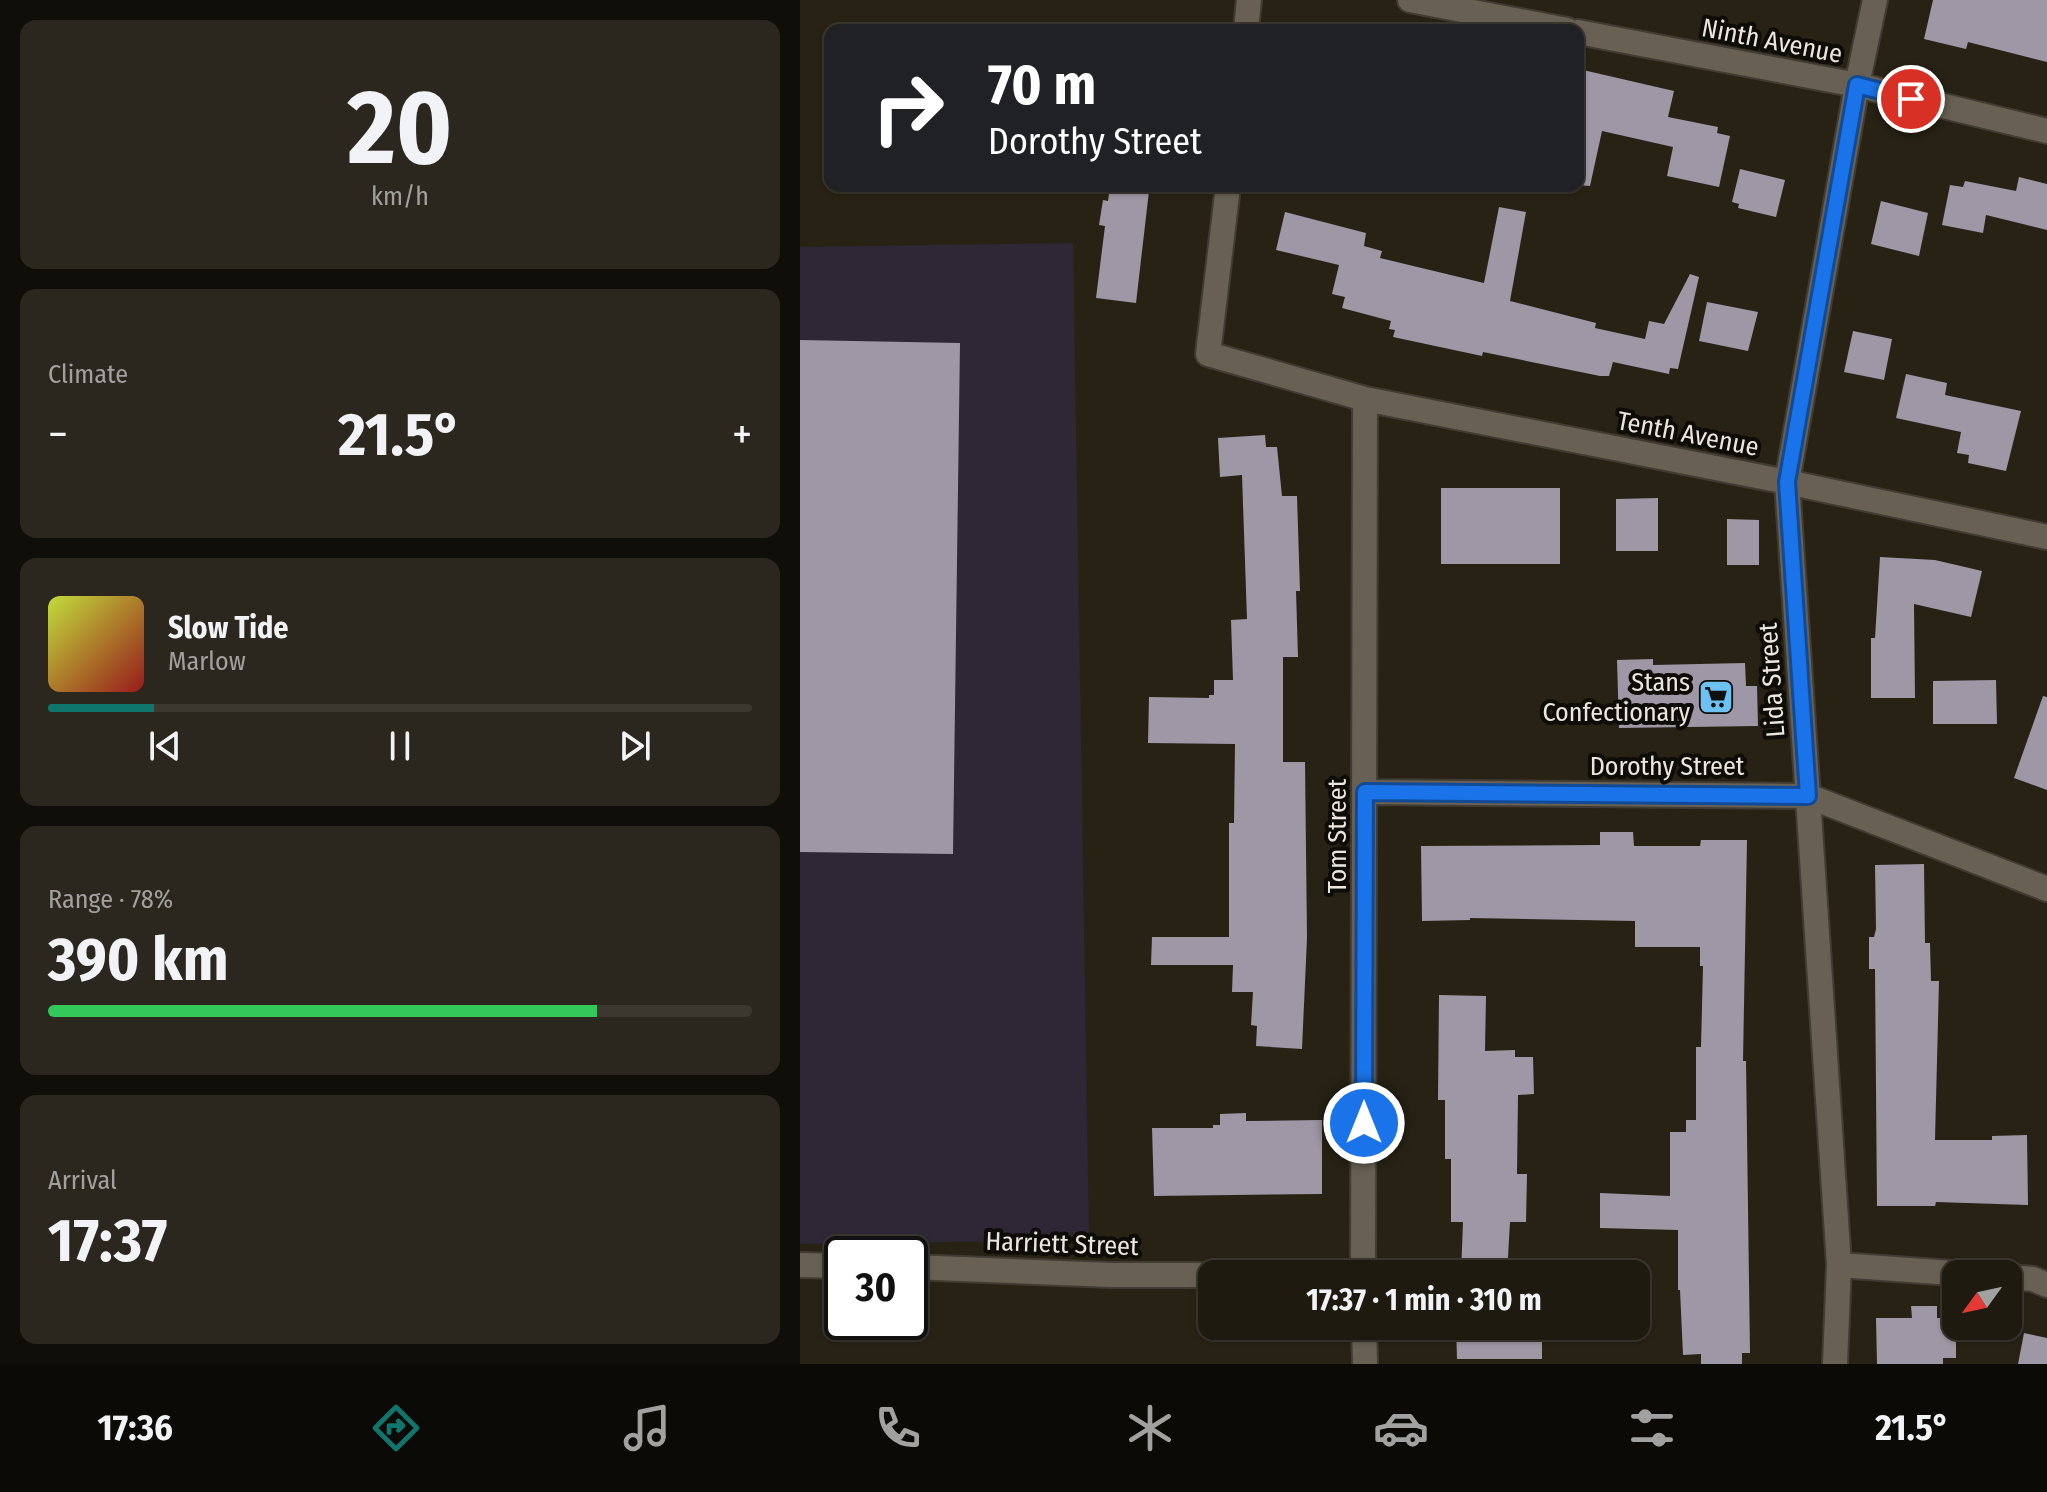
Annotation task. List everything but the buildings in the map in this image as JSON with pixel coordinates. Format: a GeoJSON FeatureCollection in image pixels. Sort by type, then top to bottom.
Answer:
{"type":"FeatureCollection","features":[{"type":"Feature","properties":{"kind":"street"},"geometry":{"type":"LineString","coordinates":[[1247,24],[1249,0]]}},
{"type":"Feature","properties":{"kind":"street"},"geometry":{"type":"LineString","coordinates":[[1410,0],[1536,24]]}},
{"type":"Feature","properties":{"kind":"street","name":"Lida Street"},"geometry":{"type":"LineString","coordinates":[[1835,1364],[1839,1265],[1787,482],[1857,85],[1875,0]]}},
{"type":"Feature","properties":{"kind":"street","name":"Ninth Avenue"},"geometry":{"type":"LineString","coordinates":[[1584,33],[1857,85],[2047,131]]}},
{"type":"Feature","properties":{"kind":"street","name":"Tenth Avenue"},"geometry":{"type":"LineString","coordinates":[[1227,192],[1208,354],[1365,399],[2047,537]]}},
{"type":"Feature","properties":{"kind":"street","name":"Tom Street"},"geometry":{"type":"LineString","coordinates":[[1363,1260],[1365,399]]}},
{"type":"Feature","properties":{"kind":"street","name":"Dorothy Street"},"geometry":{"type":"LineString","coordinates":[[1365,792],[1808,796],[2047,889]]}},
{"type":"Feature","properties":{"kind":"street"},"geometry":{"type":"LineString","coordinates":[[800,1265],[824,1266]]}},
{"type":"Feature","properties":{"kind":"street"},"geometry":{"type":"LineString","coordinates":[[1839,1265],[1942,1272]]}},
{"type":"Feature","properties":{"kind":"street","name":"Harriett Street"},"geometry":{"type":"LineString","coordinates":[[928,1268],[1198,1275]]}},
{"type":"Feature","properties":{"kind":"street"},"geometry":{"type":"LineString","coordinates":[[2022,1278],[2047,1285]]}},
{"type":"Feature","properties":{"kind":"street"},"geometry":{"type":"LineString","coordinates":[[1364,1340],[1365,1364]]}},
{"type":"Feature","properties":{"kind":"shaded area"},"geometry":{"type":"Polygon","coordinates":[[[1073,243],[1089,1240],[928,1242],[928,1236],[824,1236],[824,1244],[800,1244],[800,247],[1073,243]]]}},
{"type":"Feature","properties":{"kind":"place","name":"Stans Confectionary"},"geometry":{"type":"Point","coordinates":[1716,697]}},
{"type":"Feature","properties":{"kind":"route"},"geometry":{"type":"LineString","coordinates":[[1364,1123],[1365,792],[1808,796],[1787,482],[1857,85],[1911,99]]}}]}
